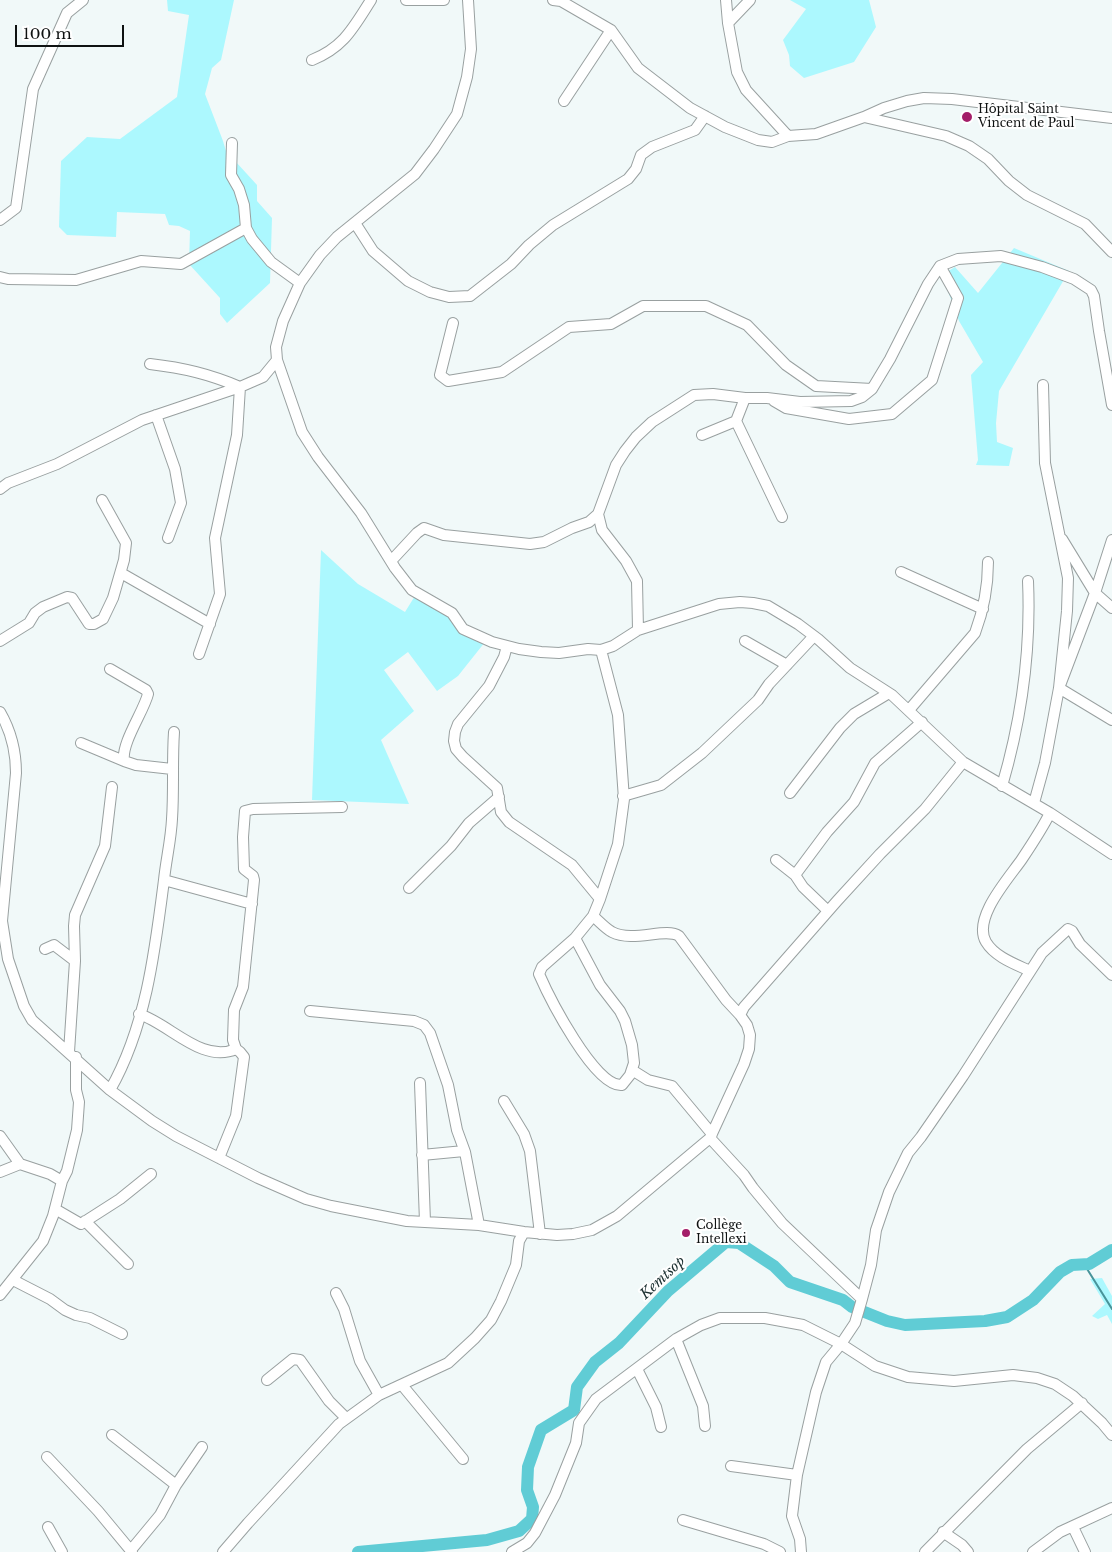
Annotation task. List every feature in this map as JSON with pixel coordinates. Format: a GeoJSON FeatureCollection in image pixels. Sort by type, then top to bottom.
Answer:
{"type":"FeatureCollection","features":[{"type":"Feature","properties":{"kind":"street"},"geometry":{"type":"LineString","coordinates":[[0,220],[16,208],[34,89],[67,13],[84,0]]}},
{"type":"Feature","properties":{"kind":"street"},"geometry":{"type":"LineString","coordinates":[[312,60],[328,54],[342,43],[371,0]]}},
{"type":"Feature","properties":{"kind":"street"},"geometry":{"type":"LineString","coordinates":[[406,0],[444,0]]}},
{"type":"Feature","properties":{"kind":"street"},"geometry":{"type":"LineString","coordinates":[[468,0],[471,49],[467,77],[456,114],[434,149],[415,174],[337,237],[320,255],[300,283],[283,321],[276,347],[277,360],[302,432],[318,457],[361,513],[412,590],[452,613],[463,629],[492,642],[507,646],[550,652],[601,650],[612,646],[638,630],[701,609],[740,602],[753,602],[768,606],[782,613],[814,636],[850,668],[889,692],[963,762],[1034,803],[1112,854]]}},
{"type":"Feature","properties":{"kind":"street"},"geometry":{"type":"LineString","coordinates":[[553,0],[560,1],[611,30],[638,68],[690,108],[725,127],[765,142],[772,142],[788,136],[816,134],[899,103],[924,98],[952,99],[1112,118]]}},
{"type":"Feature","properties":{"kind":"street"},"geometry":{"type":"LineString","coordinates":[[726,0],[737,72],[746,90],[788,136]]}},
{"type":"Feature","properties":{"kind":"street"},"geometry":{"type":"LineString","coordinates":[[728,23],[750,0]]}},
{"type":"Feature","properties":{"kind":"street"},"geometry":{"type":"LineString","coordinates":[[564,101],[611,30]]}},
{"type":"Feature","properties":{"kind":"street"},"geometry":{"type":"LineString","coordinates":[[356,223],[373,251],[408,281],[430,292],[449,297],[470,296],[510,264],[553,225],[628,179],[636,168],[641,155],[652,147],[694,130],[705,116]]}},
{"type":"Feature","properties":{"kind":"street"},"geometry":{"type":"LineString","coordinates":[[864,117],[946,136],[969,146],[988,159],[1009,181],[1027,195],[1085,224],[1112,252]]}},
{"type":"Feature","properties":{"kind":"street"},"geometry":{"type":"LineString","coordinates":[[232,143],[231,174],[242,197],[246,228],[252,239],[271,262],[300,283]]}},
{"type":"Feature","properties":{"kind":"street"},"geometry":{"type":"LineString","coordinates":[[0,277],[8,279],[76,280],[141,261],[181,264],[246,228]]}},
{"type":"Feature","properties":{"kind":"street"},"geometry":{"type":"LineString","coordinates":[[391,561],[424,528],[444,534],[530,544],[544,542],[589,522],[598,514],[621,458],[636,437],[652,422],[694,396],[713,394],[800,402],[851,401],[862,397],[872,389],[890,360],[928,284],[940,266],[958,259],[1001,256],[1042,267],[1085,285],[1091,290],[1094,296],[1098,331],[1112,404]]}},
{"type":"Feature","properties":{"kind":"street"},"geometry":{"type":"LineString","coordinates":[[767,398],[786,408],[850,419],[892,414],[932,380],[935,371],[958,298],[940,266]]}},
{"type":"Feature","properties":{"kind":"street"},"geometry":{"type":"LineString","coordinates":[[453,323],[440,375],[448,381],[502,372],[569,327],[611,324],[643,306],[706,306],[747,325],[786,365],[816,386],[872,389]]}},
{"type":"Feature","properties":{"kind":"street"},"geometry":{"type":"LineString","coordinates":[[0,489],[8,483],[57,464],[112,434],[156,415],[240,388],[263,377],[277,360]]}},
{"type":"Feature","properties":{"kind":"street"},"geometry":{"type":"LineString","coordinates":[[150,364],[180,368],[213,376],[240,388]]}},
{"type":"Feature","properties":{"kind":"street"},"geometry":{"type":"LineString","coordinates":[[1034,803],[1045,763],[1059,688],[1067,611],[1068,578],[1045,463],[1043,385]]}},
{"type":"Feature","properties":{"kind":"street"},"geometry":{"type":"LineString","coordinates":[[199,654],[220,594],[214,538],[237,435],[240,388]]}},
{"type":"Feature","properties":{"kind":"street"},"geometry":{"type":"LineString","coordinates":[[702,435],[736,421],[745,398]]}},
{"type":"Feature","properties":{"kind":"street"},"geometry":{"type":"LineString","coordinates":[[156,415],[175,469],[181,503],[168,538]]}},
{"type":"Feature","properties":{"kind":"street"},"geometry":{"type":"LineString","coordinates":[[736,421],[782,518]]}},
{"type":"Feature","properties":{"kind":"street"},"geometry":{"type":"LineString","coordinates":[[0,641],[29,623],[35,613],[43,607],[67,597],[72,598],[87,622],[91,624],[97,623],[103,619],[121,573],[126,543],[102,500]]}},
{"type":"Feature","properties":{"kind":"street"},"geometry":{"type":"LineString","coordinates":[[598,514],[602,530],[626,561],[637,581],[638,630]]}},
{"type":"Feature","properties":{"kind":"street"},"geometry":{"type":"LineString","coordinates":[[1058,532],[1095,593],[1112,608]]}},
{"type":"Feature","properties":{"kind":"street"},"geometry":{"type":"LineString","coordinates":[[1059,688],[1095,593],[1112,540]]}},
{"type":"Feature","properties":{"kind":"street"},"geometry":{"type":"LineString","coordinates":[[908,710],[974,633],[983,609],[987,586],[988,562]]}},
{"type":"Feature","properties":{"kind":"street"},"geometry":{"type":"LineString","coordinates":[[902,572],[983,609]]}},
{"type":"Feature","properties":{"kind":"street"},"geometry":{"type":"LineString","coordinates":[[121,573],[210,624]]}},
{"type":"Feature","properties":{"kind":"street"},"geometry":{"type":"LineString","coordinates":[[1002,786],[1016,724],[1028,645],[1028,581]]}},
{"type":"Feature","properties":{"kind":"street"},"geometry":{"type":"LineString","coordinates":[[624,796],[661,785],[702,753],[758,700],[769,684],[814,636]]}},
{"type":"Feature","properties":{"kind":"street"},"geometry":{"type":"LineString","coordinates":[[745,641],[787,665]]}},
{"type":"Feature","properties":{"kind":"street"},"geometry":{"type":"LineString","coordinates":[[507,646],[504,657],[489,686],[458,724],[454,741],[456,748],[463,757],[494,784],[499,796],[501,812],[509,822],[572,865],[600,899]]}},
{"type":"Feature","properties":{"kind":"street"},"geometry":{"type":"LineString","coordinates":[[575,938],[600,985],[620,1011],[625,1021],[634,1054],[632,1070],[622,1085],[615,1085],[608,1080],[572,1038],[539,974],[540,970],[575,938],[593,916],[618,844],[624,796],[618,715],[601,650]]}},
{"type":"Feature","properties":{"kind":"street"},"geometry":{"type":"LineString","coordinates":[[110,669],[146,690],[148,694],[133,726],[124,761]]}},
{"type":"Feature","properties":{"kind":"street"},"geometry":{"type":"LineString","coordinates":[[1059,688],[1112,720]]}},
{"type":"Feature","properties":{"kind":"street"},"geometry":{"type":"LineString","coordinates":[[790,793],[840,728],[854,714],[889,692]]}},
{"type":"Feature","properties":{"kind":"street"},"geometry":{"type":"LineString","coordinates":[[0,712],[11,734],[16,773],[1,904],[2,931],[8,959],[24,1006],[32,1020],[110,1090],[176,1136],[258,1178],[312,1201],[406,1220],[479,1226],[540,1234],[557,1235],[584,1232],[608,1222],[711,1136],[750,1048],[750,1034],[747,1025],[674,932],[638,937],[618,934],[607,928],[593,916]]}},
{"type":"Feature","properties":{"kind":"street"},"geometry":{"type":"LineString","coordinates":[[795,875],[827,832],[849,809],[865,784],[875,763],[922,722]]}},
{"type":"Feature","properties":{"kind":"street"},"geometry":{"type":"LineString","coordinates":[[110,1090],[124,1062],[139,1014],[149,979],[159,924],[172,820],[174,732]]}},
{"type":"Feature","properties":{"kind":"street"},"geometry":{"type":"LineString","coordinates":[[81,743],[136,765],[172,769]]}},
{"type":"Feature","properties":{"kind":"street"},"geometry":{"type":"LineString","coordinates":[[740,1015],[744,1007],[828,911],[880,854],[925,809],[963,762]]}},
{"type":"Feature","properties":{"kind":"street"},"geometry":{"type":"LineString","coordinates":[[0,1295],[43,1240],[67,1171],[77,1130],[79,1102],[72,1055],[76,961],[75,915],[105,846],[112,787]]}},
{"type":"Feature","properties":{"kind":"street"},"geometry":{"type":"LineString","coordinates":[[409,888],[451,846],[469,823],[499,796]]}},
{"type":"Feature","properties":{"kind":"street"},"geometry":{"type":"LineString","coordinates":[[219,1158],[236,1116],[244,1057],[236,1049],[233,1040],[234,1010],[243,987],[254,880],[253,876],[244,868],[245,811],[253,809],[342,807]]}},
{"type":"Feature","properties":{"kind":"street"},"geometry":{"type":"LineString","coordinates":[[1030,971],[999,956],[986,942],[982,930],[991,904],[1032,844],[1050,813]]}},
{"type":"Feature","properties":{"kind":"street"},"geometry":{"type":"LineString","coordinates":[[776,860],[795,875],[803,887],[828,911]]}},
{"type":"Feature","properties":{"kind":"street"},"geometry":{"type":"LineString","coordinates":[[164,880],[252,904]]}},
{"type":"Feature","properties":{"kind":"street"},"geometry":{"type":"LineString","coordinates":[[801,1552],[800,1538],[792,1516],[797,1475],[816,1392],[826,1362],[841,1344],[856,1318],[871,1265],[876,1230],[889,1192],[908,1153],[962,1076],[1042,953],[1068,929],[1072,931],[1080,944],[1112,975]]}},
{"type":"Feature","properties":{"kind":"street"},"geometry":{"type":"LineString","coordinates":[[45,949],[54,945],[76,961]]}},
{"type":"Feature","properties":{"kind":"street"},"geometry":{"type":"LineString","coordinates":[[310,1011],[414,1021],[424,1025],[430,1033],[448,1085],[479,1226]]}},
{"type":"Feature","properties":{"kind":"street"},"geometry":{"type":"LineString","coordinates":[[139,1014],[155,1020],[176,1035],[198,1046],[219,1053],[236,1049]]}},
{"type":"Feature","properties":{"kind":"street"},"geometry":{"type":"LineString","coordinates":[[632,1070],[648,1080],[672,1086],[782,1222],[861,1301]]}},
{"type":"Feature","properties":{"kind":"street"},"geometry":{"type":"LineString","coordinates":[[420,1083],[425,1222]]}},
{"type":"Feature","properties":{"kind":"street"},"geometry":{"type":"LineString","coordinates":[[504,1101],[524,1134],[530,1151],[540,1234]]}},
{"type":"Feature","properties":{"kind":"street"},"geometry":{"type":"LineString","coordinates":[[0,1136],[20,1164],[50,1174],[62,1182]]}},
{"type":"Feature","properties":{"kind":"street"},"geometry":{"type":"LineString","coordinates":[[422,1155],[464,1151]]}},
{"type":"Feature","properties":{"kind":"street"},"geometry":{"type":"LineString","coordinates":[[0,1172],[20,1164]]}},
{"type":"Feature","properties":{"kind":"street"},"geometry":{"type":"LineString","coordinates":[[55,1209],[81,1224],[138,1186],[150,1174]]}},
{"type":"Feature","properties":{"kind":"street"},"geometry":{"type":"LineString","coordinates":[[85,1221],[128,1264]]}},
{"type":"Feature","properties":{"kind":"street"},"geometry":{"type":"LineString","coordinates":[[223,1552],[288,1478],[346,1418],[379,1395],[448,1363],[476,1338],[491,1320],[508,1284],[517,1259],[519,1241],[524,1232]]}},
{"type":"Feature","properties":{"kind":"street"},"geometry":{"type":"LineString","coordinates":[[12,1280],[50,1299],[65,1310],[90,1318],[122,1334]]}},
{"type":"Feature","properties":{"kind":"street"},"geometry":{"type":"LineString","coordinates":[[336,1293],[344,1309],[360,1361],[379,1395]]}},
{"type":"Feature","properties":{"kind":"street"},"geometry":{"type":"LineString","coordinates":[[512,1552],[533,1537],[555,1495],[576,1442],[579,1423],[586,1410],[596,1399],[676,1340],[709,1321],[742,1317],[765,1318],[795,1323],[810,1328],[841,1344],[875,1366],[908,1377],[954,1381],[1013,1376],[1036,1378],[1054,1384],[1082,1403],[1102,1422],[1112,1435]]}},
{"type":"Feature","properties":{"kind":"street"},"geometry":{"type":"LineString","coordinates":[[676,1340],[703,1406],[705,1426]]}},
{"type":"Feature","properties":{"kind":"street"},"geometry":{"type":"LineString","coordinates":[[267,1380],[292,1359],[300,1360],[329,1401],[346,1418]]}},
{"type":"Feature","properties":{"kind":"street"},"geometry":{"type":"LineString","coordinates":[[637,1369],[656,1407],[661,1427]]}},
{"type":"Feature","properties":{"kind":"street"},"geometry":{"type":"LineString","coordinates":[[402,1385],[463,1459]]}},
{"type":"Feature","properties":{"kind":"street"},"geometry":{"type":"LineString","coordinates":[[924,1552],[1028,1449],[1082,1403]]}},
{"type":"Feature","properties":{"kind":"street"},"geometry":{"type":"LineString","coordinates":[[112,1435],[176,1485]]}},
{"type":"Feature","properties":{"kind":"street"},"geometry":{"type":"LineString","coordinates":[[47,1457],[98,1510],[132,1551],[160,1515],[176,1485],[202,1447]]}},
{"type":"Feature","properties":{"kind":"street"},"geometry":{"type":"LineString","coordinates":[[730,1466],[797,1475]]}},
{"type":"Feature","properties":{"kind":"street"},"geometry":{"type":"LineString","coordinates":[[1033,1552],[1054,1536],[1112,1508]]}},
{"type":"Feature","properties":{"kind":"street"},"geometry":{"type":"LineString","coordinates":[[683,1520],[764,1544],[780,1552]]}},
{"type":"Feature","properties":{"kind":"street"},"geometry":{"type":"LineString","coordinates":[[1072,1526],[1085,1552]]}},
{"type":"Feature","properties":{"kind":"street"},"geometry":{"type":"LineString","coordinates":[[48,1527],[62,1552]]}},
{"type":"Feature","properties":{"kind":"street"},"geometry":{"type":"LineString","coordinates":[[944,1532],[962,1545],[968,1552]]}},
{"type":"Feature","properties":{"kind":"shaded area"},"geometry":{"type":"Polygon","coordinates":[[[167,0],[234,0],[221,60],[212,68],[205,94],[226,151],[257,185],[257,201],[272,218],[270,283],[227,323],[220,314],[220,298],[189,264],[190,231],[179,226],[169,225],[165,214],[117,212],[116,237],[67,235],[59,227],[61,161],[87,137],[120,139],[177,97],[189,15],[168,11],[167,0]]]}},
{"type":"Feature","properties":{"kind":"shaded area"},"geometry":{"type":"Polygon","coordinates":[[[790,0],[869,0],[876,27],[854,62],[804,78],[790,66],[789,55],[783,40],[806,9],[790,0]]]}},
{"type":"Feature","properties":{"kind":"shaded area"},"geometry":{"type":"Polygon","coordinates":[[[1014,248],[1069,271],[999,391],[996,423],[997,442],[1013,448],[1009,466],[976,465],[978,460],[971,375],[983,362],[959,321],[942,275],[955,267],[978,293],[1014,248]]]}},
{"type":"Feature","properties":{"kind":"shaded area"},"geometry":{"type":"Polygon","coordinates":[[[321,550],[358,584],[405,612],[418,591],[453,612],[485,642],[458,676],[437,691],[408,652],[384,670],[414,711],[381,740],[409,804],[312,800],[321,550]]]}},
{"type":"Feature","properties":{"kind":"shaded area"},"geometry":{"type":"Polygon","coordinates":[[[1102,1278],[1112,1296],[1112,1324],[1107,1315],[1098,1319],[1092,1316],[1105,1304],[1090,1279],[1102,1278]]]}},
{"type":"Feature","properties":{"kind":"waterway","name":"Kemtsop"},"geometry":{"type":"LineString","coordinates":[[358,1552],[487,1540],[519,1531],[532,1519],[533,1507],[527,1490],[528,1467],[541,1430],[574,1410],[577,1387],[595,1362],[619,1343],[668,1291],[726,1242],[739,1243],[774,1266],[790,1282],[843,1300],[852,1307],[887,1321],[905,1325],[985,1321],[1007,1317],[1033,1300],[1060,1272],[1072,1265],[1089,1264],[1112,1250]]}},
{"type":"Feature","properties":{"kind":"waterway"},"geometry":{"type":"LineString","coordinates":[[1084,1264],[1112,1309]]}},
{"type":"Feature","properties":{"kind":"place","name":"Hôpital Saint Vincent de Paul"},"geometry":{"type":"Point","coordinates":[967,117]}},
{"type":"Feature","properties":{"kind":"place","name":"Collège Intellexi"},"geometry":{"type":"Point","coordinates":[686,1233]}}]}
